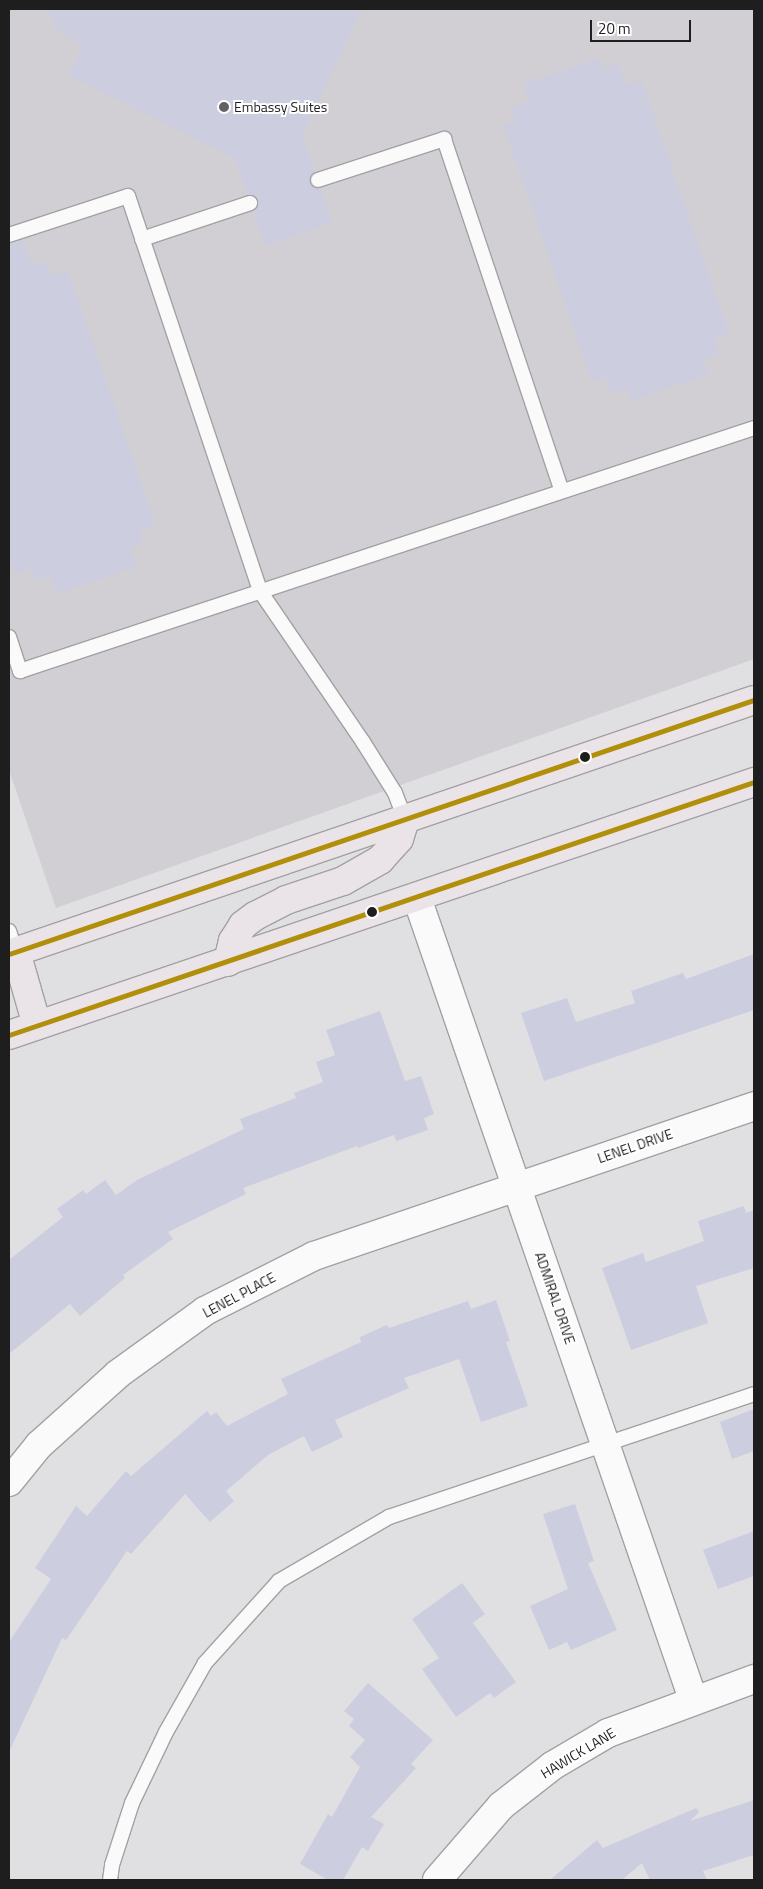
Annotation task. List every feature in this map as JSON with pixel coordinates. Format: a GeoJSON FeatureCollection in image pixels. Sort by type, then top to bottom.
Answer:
{"type":"FeatureCollection","features":[{"type":"Feature","properties":{"kind":"main road"},"geometry":{"type":"LineString","coordinates":[[37,1025],[11,946],[405,819],[754,700]]}},
{"type":"Feature","properties":{"kind":"main road"},"geometry":{"type":"LineString","coordinates":[[9,1035],[754,782]]}},
{"type":"Feature","properties":{"kind":"main road"},"geometry":{"type":"LineString","coordinates":[[228,962],[233,941],[243,925],[255,916],[286,900],[343,881],[380,860],[399,839],[405,819]]}},
{"type":"Feature","properties":{"kind":"street","name":"ADMIRAL DRIVE"},"geometry":{"type":"LineString","coordinates":[[417,898],[693,1700]]}},
{"type":"Feature","properties":{"kind":"street","name":"LENEL DRIVE"},"geometry":{"type":"LineString","coordinates":[[516,1186],[754,1106]]}},
{"type":"Feature","properties":{"kind":"street","name":"LENEL PLACE"},"geometry":{"type":"LineString","coordinates":[[9,1482],[39,1445],[118,1374],[205,1311],[314,1256],[516,1186]]}},
{"type":"Feature","properties":{"kind":"street","name":"HAWICK LANE"},"geometry":{"type":"LineString","coordinates":[[437,1880],[501,1806],[552,1766],[608,1732],[754,1679]]}},
{"type":"Feature","properties":{"kind":"lane"},"geometry":{"type":"LineString","coordinates":[[318,180],[444,139],[562,491]]}},
{"type":"Feature","properties":{"kind":"lane"},"geometry":{"type":"LineString","coordinates":[[9,236],[128,196],[260,591],[363,742],[395,793],[405,819]]}},
{"type":"Feature","properties":{"kind":"lane"},"geometry":{"type":"LineString","coordinates":[[142,239],[250,203]]}},
{"type":"Feature","properties":{"kind":"lane"},"geometry":{"type":"LineString","coordinates":[[9,637],[20,671],[754,428]]}},
{"type":"Feature","properties":{"kind":"lane"},"geometry":{"type":"LineString","coordinates":[[110,1880],[112,1865],[132,1803],[166,1732],[205,1664],[279,1581],[389,1517],[754,1394]]}},
{"type":"Feature","properties":{"kind":"shaded area"},"geometry":{"type":"Polygon","coordinates":[[[9,9],[754,9],[754,659],[56,908],[9,770],[9,9]]]}},
{"type":"Feature","properties":{"kind":"building","name":"Embassy Suites"},"geometry":{"type":"Polygon","coordinates":[[[49,9],[362,9],[302,137],[315,172],[310,178],[310,183],[316,188],[321,188],[332,223],[265,246],[253,211],[258,205],[258,200],[252,195],[247,195],[235,159],[68,75],[84,45],[57,32],[49,9]]]}},
{"type":"Feature","properties":{"kind":"building"},"geometry":{"type":"Polygon","coordinates":[[[599,58],[603,69],[619,64],[626,85],[642,81],[729,334],[714,339],[719,354],[704,359],[709,374],[631,401],[626,388],[611,393],[605,377],[592,382],[503,125],[515,121],[511,108],[529,101],[523,84],[599,58]]]}},
{"type":"Feature","properties":{"kind":"building"},"geometry":{"type":"Polygon","coordinates":[[[23,240],[32,266],[46,261],[51,276],[68,271],[156,525],[139,531],[143,544],[130,548],[136,567],[56,594],[50,576],[35,581],[30,568],[15,574],[9,556],[9,244],[23,240]]]}},
{"type":"Feature","properties":{"kind":"building"},"geometry":{"type":"Polygon","coordinates":[[[754,954],[754,1010],[544,1081],[521,1013],[567,998],[576,1022],[635,1003],[631,991],[683,973],[686,979],[754,954]]]}},
{"type":"Feature","properties":{"kind":"building"},"geometry":{"type":"Polygon","coordinates":[[[380,1011],[405,1081],[421,1076],[434,1114],[424,1118],[428,1130],[396,1141],[394,1135],[358,1148],[357,1146],[243,1188],[246,1194],[168,1232],[173,1239],[123,1275],[125,1278],[80,1316],[70,1304],[9,1354],[9,1260],[63,1217],[57,1209],[83,1190],[86,1194],[105,1180],[116,1195],[137,1180],[244,1129],[240,1119],[296,1098],[294,1093],[323,1082],[316,1062],[335,1055],[326,1030],[380,1011]]]}},
{"type":"Feature","properties":{"kind":"building"},"geometry":{"type":"Polygon","coordinates":[[[744,1206],[746,1213],[754,1210],[754,1268],[696,1286],[708,1323],[631,1350],[602,1268],[643,1253],[646,1262],[704,1241],[698,1221],[744,1206]]]}},
{"type":"Feature","properties":{"kind":"building"},"geometry":{"type":"Polygon","coordinates":[[[496,1300],[510,1341],[506,1342],[528,1406],[481,1422],[459,1359],[404,1378],[409,1388],[335,1420],[343,1437],[312,1452],[304,1436],[268,1455],[226,1491],[234,1501],[210,1522],[185,1494],[131,1554],[127,1551],[66,1640],[62,1638],[9,1752],[9,1642],[51,1579],[35,1568],[76,1506],[87,1516],[126,1471],[131,1476],[207,1411],[211,1416],[216,1412],[227,1426],[288,1394],[281,1379],[361,1342],[360,1337],[387,1325],[389,1328],[468,1301],[471,1309],[496,1300]]]}},
{"type":"Feature","properties":{"kind":"building"},"geometry":{"type":"Polygon","coordinates":[[[754,1409],[754,1451],[732,1459],[720,1422],[754,1409]]]}},
{"type":"Feature","properties":{"kind":"building"},"geometry":{"type":"Polygon","coordinates":[[[575,1504],[594,1561],[588,1563],[617,1630],[571,1650],[567,1642],[549,1650],[530,1606],[568,1589],[543,1514],[575,1504]]]}},
{"type":"Feature","properties":{"kind":"building"},"geometry":{"type":"Polygon","coordinates":[[[754,1531],[754,1576],[718,1589],[703,1550],[754,1531]]]}},
{"type":"Feature","properties":{"kind":"building"},"geometry":{"type":"Polygon","coordinates":[[[462,1583],[485,1614],[473,1623],[516,1682],[494,1698],[490,1693],[456,1717],[422,1669],[439,1658],[412,1619],[462,1583]]]}},
{"type":"Feature","properties":{"kind":"building"},"geometry":{"type":"Polygon","coordinates":[[[368,1683],[433,1740],[411,1764],[416,1768],[371,1817],[384,1824],[368,1851],[362,1847],[343,1880],[328,1880],[300,1864],[328,1814],[332,1817],[360,1767],[350,1757],[365,1740],[349,1726],[354,1719],[344,1711],[368,1683]]]}},
{"type":"Feature","properties":{"kind":"building"},"geometry":{"type":"Polygon","coordinates":[[[754,1800],[754,1855],[703,1871],[707,1880],[650,1880],[642,1863],[622,1880],[550,1880],[597,1840],[603,1848],[696,1808],[699,1812],[690,1821],[754,1800]]]}},
{"type":"Feature","properties":{"kind":"transit line","name":"20"},"geometry":{"type":"LineString","coordinates":[[9,954],[754,700]]}},
{"type":"Feature","properties":{"kind":"transit line","name":"20"},"geometry":{"type":"LineString","coordinates":[[9,1035],[754,782]]}},
{"type":"Feature","properties":{"kind":"place","name":"Embassy Suites"},"geometry":{"type":"Point","coordinates":[224,107]}}]}
